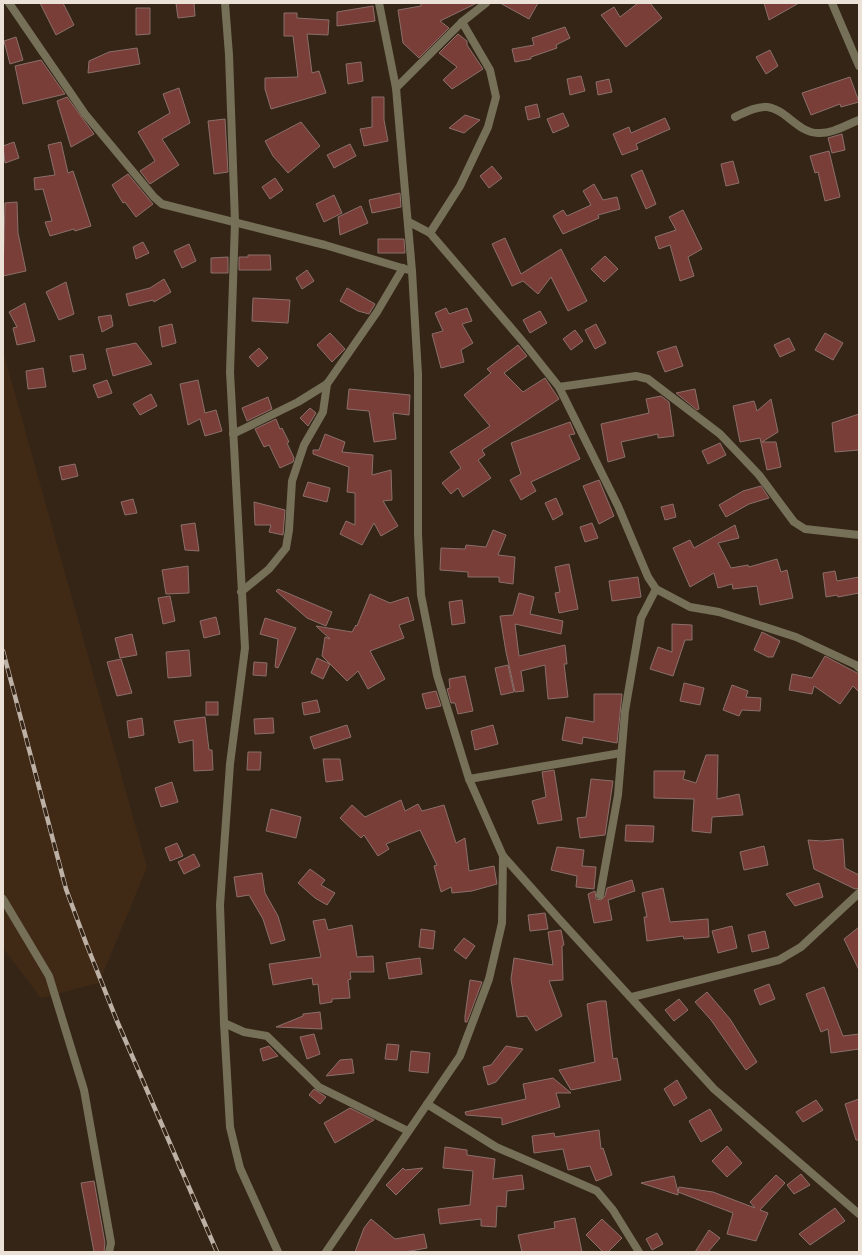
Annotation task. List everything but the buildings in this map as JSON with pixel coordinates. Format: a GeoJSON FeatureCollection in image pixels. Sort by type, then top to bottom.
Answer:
{"type":"FeatureCollection","features":[{"type":"Feature","properties":{"kind":"street"},"geometry":{"type":"LineString","coordinates":[[9,3],[85,114],[154,197],[162,204],[173,208],[235,222],[412,271]]}},
{"type":"Feature","properties":{"kind":"street"},"geometry":{"type":"LineString","coordinates":[[225,3],[229,54],[235,222],[230,372],[245,648],[230,764],[220,905],[224,1023],[230,1127],[240,1168],[278,1252]]}},
{"type":"Feature","properties":{"kind":"street"},"geometry":{"type":"LineString","coordinates":[[379,3],[396,88],[409,222],[418,374],[418,534],[421,595],[437,675],[468,779],[503,856],[714,1089],[859,1214]]}},
{"type":"Feature","properties":{"kind":"street"},"geometry":{"type":"LineString","coordinates":[[396,88],[462,22],[486,3]]}},
{"type":"Feature","properties":{"kind":"street"},"geometry":{"type":"LineString","coordinates":[[832,3],[859,66]]}},
{"type":"Feature","properties":{"kind":"street"},"geometry":{"type":"LineString","coordinates":[[430,234],[460,186],[488,127],[496,97],[490,70],[462,22]]}},
{"type":"Feature","properties":{"kind":"street"},"geometry":{"type":"LineString","coordinates":[[735,117],[753,109],[767,107],[776,110],[805,130],[817,134],[829,132],[859,120]]}},
{"type":"Feature","properties":{"kind":"street"},"geometry":{"type":"LineString","coordinates":[[409,222],[430,234],[524,343],[559,387],[618,506],[648,577],[656,589],[690,607],[719,612],[796,637],[856,665],[859,668]]}},
{"type":"Feature","properties":{"kind":"street"},"geometry":{"type":"LineString","coordinates":[[233,434],[298,402],[327,384],[377,312],[403,268]]}},
{"type":"Feature","properties":{"kind":"street"},"geometry":{"type":"LineString","coordinates":[[559,387],[636,376],[648,379],[720,434],[759,475],[794,522],[805,529],[859,535]]}},
{"type":"Feature","properties":{"kind":"street"},"geometry":{"type":"LineString","coordinates":[[241,592],[269,569],[286,548],[289,530],[292,481],[304,445],[323,412],[327,384]]}},
{"type":"Feature","properties":{"kind":"street"},"geometry":{"type":"LineString","coordinates":[[600,894],[618,795],[625,711],[641,618],[656,589]]}},
{"type":"Feature","properties":{"kind":"street"},"geometry":{"type":"LineString","coordinates":[[468,779],[621,753]]}},
{"type":"Feature","properties":{"kind":"street"},"geometry":{"type":"LineString","coordinates":[[326,1252],[460,1056],[489,979],[502,923],[503,856]]}},
{"type":"Feature","properties":{"kind":"street"},"geometry":{"type":"LineString","coordinates":[[632,997],[779,960],[801,947],[859,894]]}},
{"type":"Feature","properties":{"kind":"street"},"geometry":{"type":"LineString","coordinates":[[3,899],[49,976],[84,1090],[111,1243],[109,1252]]}},
{"type":"Feature","properties":{"kind":"street"},"geometry":{"type":"LineString","coordinates":[[224,1023],[244,1032],[267,1036],[319,1087],[408,1131]]}},
{"type":"Feature","properties":{"kind":"street"},"geometry":{"type":"LineString","coordinates":[[427,1104],[496,1147],[597,1191],[613,1210],[639,1252]]}},
{"type":"Feature","properties":{"kind":"shaded area"},"geometry":{"type":"Polygon","coordinates":[[[3,351],[147,867],[99,983],[41,998],[3,948],[3,351]]]}},
{"type":"Feature","properties":{"kind":"railway"},"geometry":{"type":"LineString","coordinates":[[3,651],[66,889],[117,1021],[217,1252]]}}]}
